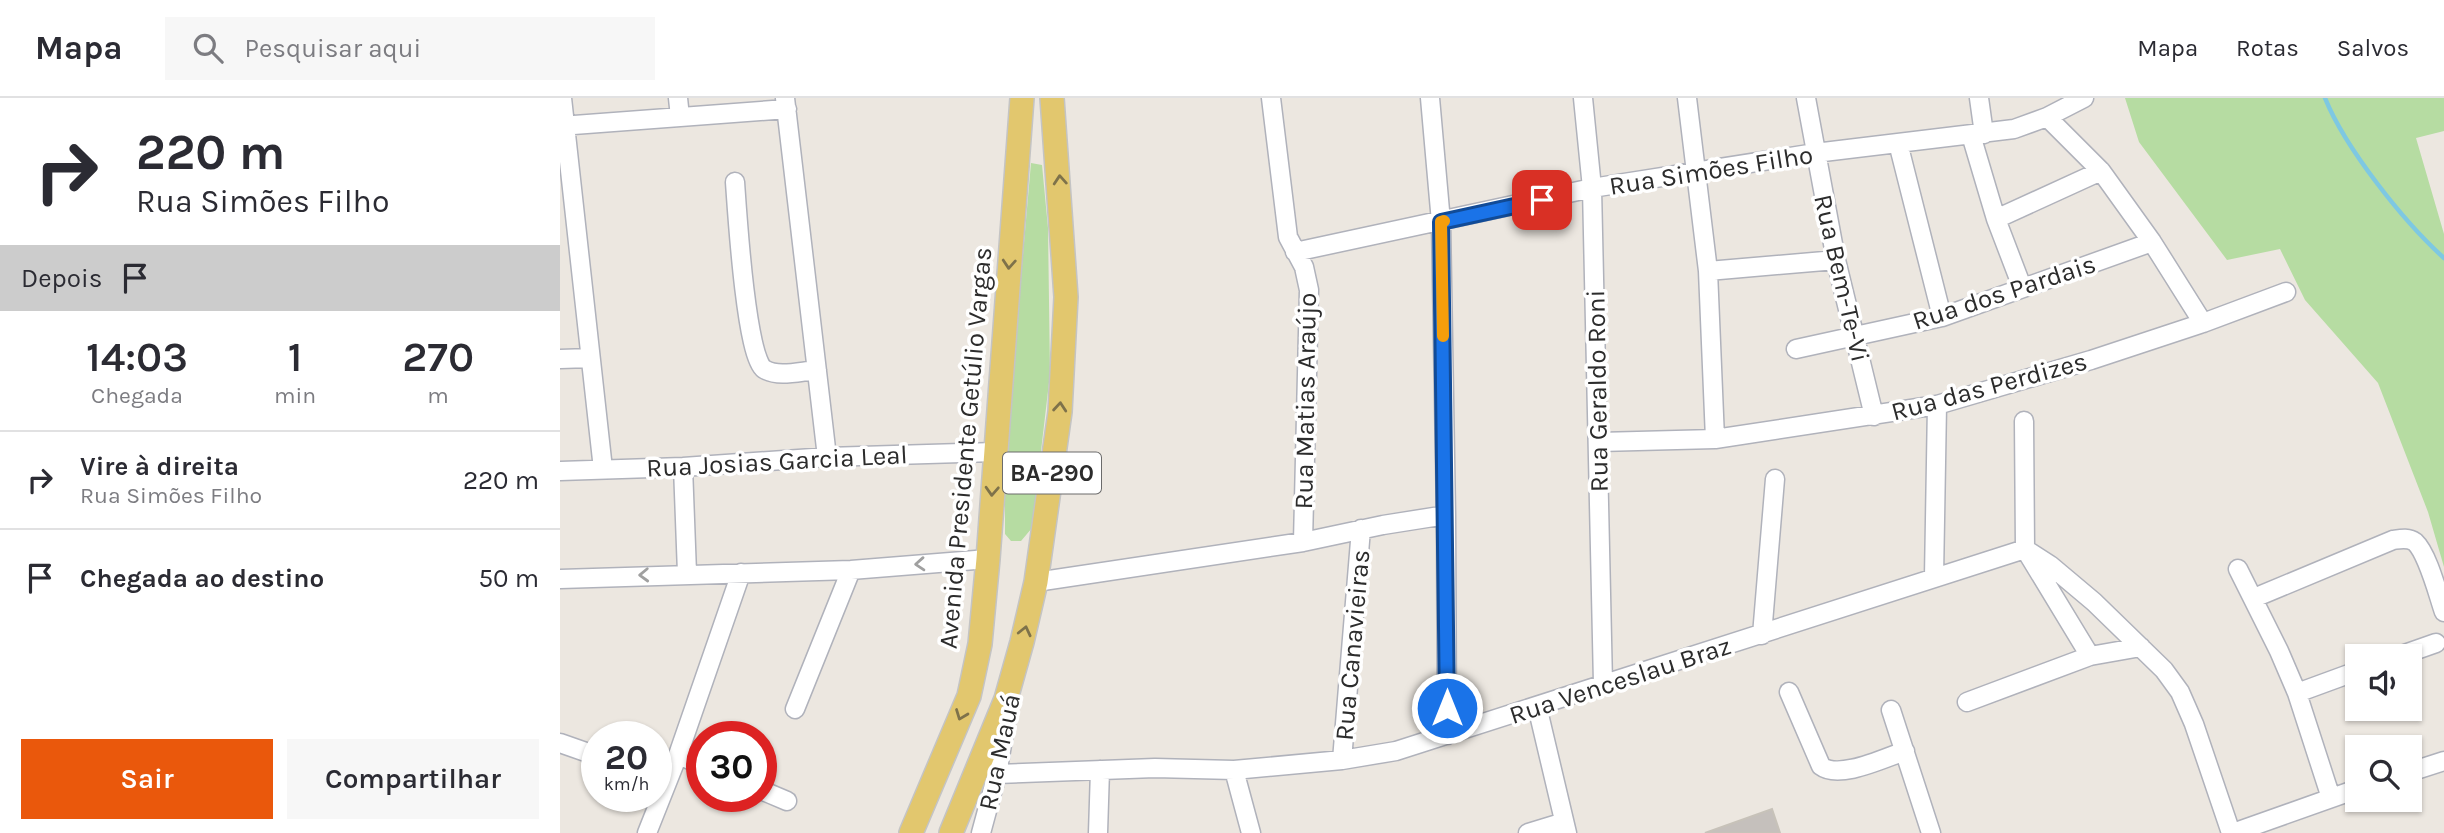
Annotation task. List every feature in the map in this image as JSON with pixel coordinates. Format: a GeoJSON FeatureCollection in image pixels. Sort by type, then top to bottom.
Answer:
{"type":"FeatureCollection","features":[{"type":"Feature","properties":{"kind":"main road","name":"Avenida Presidente Getúlio Vargas"},"geometry":{"type":"LineString","coordinates":[[911,833],[968,696],[980,644],[1022,98]]}},
{"type":"Feature","properties":{"kind":"main road","name":"BA-290"},"geometry":{"type":"LineString","coordinates":[[950,833],[1006,699],[1015,670],[1036,582],[1060,412],[1066,309],[1064,246],[1052,98]]}},
{"type":"Feature","properties":{"kind":"street"},"geometry":{"type":"LineString","coordinates":[[562,98],[562,126],[603,469]]}},
{"type":"Feature","properties":{"kind":"street"},"geometry":{"type":"LineString","coordinates":[[678,98],[680,117]]}},
{"type":"Feature","properties":{"kind":"street","name":"Rua Matias Araújo"},"geometry":{"type":"LineString","coordinates":[[1271,98],[1288,237],[1304,267],[1309,290],[1303,542]]}},
{"type":"Feature","properties":{"kind":"street"},"geometry":{"type":"LineString","coordinates":[[1430,98],[1441,222],[1447,735]]}},
{"type":"Feature","properties":{"kind":"street","name":"Rua Geraldo Roni"},"geometry":{"type":"LineString","coordinates":[[1583,98],[1592,188],[1600,442],[1603,684]]}},
{"type":"Feature","properties":{"kind":"street"},"geometry":{"type":"LineString","coordinates":[[1687,98],[1709,271],[1715,439]]}},
{"type":"Feature","properties":{"kind":"street","name":"Rua Bem-Te-Vi"},"geometry":{"type":"LineString","coordinates":[[1806,98],[1836,260],[1874,416]]}},
{"type":"Feature","properties":{"kind":"street"},"geometry":{"type":"LineString","coordinates":[[1979,98],[1978,134],[1996,219],[2022,287]]}},
{"type":"Feature","properties":{"kind":"street","name":"Rua Simões Filho"},"geometry":{"type":"LineString","coordinates":[[1295,252],[1592,188],[1815,153],[2014,129],[2047,117],[2084,98]]}},
{"type":"Feature","properties":{"kind":"street"},"geometry":{"type":"LineString","coordinates":[[562,126],[680,117],[786,103],[827,457]]}},
{"type":"Feature","properties":{"kind":"street"},"geometry":{"type":"LineString","coordinates":[[2047,117],[2101,171],[2152,242],[2203,323]]}},
{"type":"Feature","properties":{"kind":"street"},"geometry":{"type":"LineString","coordinates":[[1898,143],[1942,317]]}},
{"type":"Feature","properties":{"kind":"street"},"geometry":{"type":"LineString","coordinates":[[1996,219],[2101,171]]}},
{"type":"Feature","properties":{"kind":"street"},"geometry":{"type":"LineString","coordinates":[[735,182],[751,338],[760,365],[765,370],[776,373],[817,370]]}},
{"type":"Feature","properties":{"kind":"street","name":"Rua dos Pardais"},"geometry":{"type":"LineString","coordinates":[[1796,349],[1942,317],[2152,242]]}},
{"type":"Feature","properties":{"kind":"street"},"geometry":{"type":"LineString","coordinates":[[1709,271],[1836,260]]}},
{"type":"Feature","properties":{"kind":"street","name":"Rua das Perdizes"},"geometry":{"type":"LineString","coordinates":[[1600,442],[1715,439],[1937,405],[2091,360],[2286,292]]}},
{"type":"Feature","properties":{"kind":"street"},"geometry":{"type":"LineString","coordinates":[[560,359],[590,358]]}},
{"type":"Feature","properties":{"kind":"street"},"geometry":{"type":"LineString","coordinates":[[1934,577],[1937,405]]}},
{"type":"Feature","properties":{"kind":"street"},"geometry":{"type":"LineString","coordinates":[[2024,421],[2025,549],[2090,656]]}},
{"type":"Feature","properties":{"kind":"street","name":"Rua Josias Garcia Leal"},"geometry":{"type":"LineString","coordinates":[[560,471],[683,467],[827,457],[995,452]]}},
{"type":"Feature","properties":{"kind":"street"},"geometry":{"type":"LineString","coordinates":[[683,467],[687,573]]}},
{"type":"Feature","properties":{"kind":"street"},"geometry":{"type":"LineString","coordinates":[[1762,635],[1775,479]]}},
{"type":"Feature","properties":{"kind":"street"},"geometry":{"type":"LineString","coordinates":[[1036,582],[1303,542],[1446,515]]}},
{"type":"Feature","properties":{"kind":"street","name":"Rua Canavieiras"},"geometry":{"type":"LineString","coordinates":[[1342,760],[1361,529]]}},
{"type":"Feature","properties":{"kind":"street"},"geometry":{"type":"LineString","coordinates":[[2254,598],[2393,540],[2405,538],[2415,542],[2423,556],[2444,612]]}},
{"type":"Feature","properties":{"kind":"street"},"geometry":{"type":"LineString","coordinates":[[2025,549],[2050,565],[2085,595],[2164,670],[2180,692],[2194,724],[2232,833],[2345,793]]}},
{"type":"Feature","properties":{"kind":"street","name":"Rua Venceslau Braz"},"geometry":{"type":"LineString","coordinates":[[997,774],[1100,770],[1234,770],[1342,760],[1396,751],[2025,549]]}},
{"type":"Feature","properties":{"kind":"street"},"geometry":{"type":"LineString","coordinates":[[560,579],[851,570],[988,559]]}},
{"type":"Feature","properties":{"kind":"street"},"geometry":{"type":"LineString","coordinates":[[2238,569],[2297,694],[2331,797]]}},
{"type":"Feature","properties":{"kind":"street"},"geometry":{"type":"LineString","coordinates":[[795,709],[851,570]]}},
{"type":"Feature","properties":{"kind":"street"},"geometry":{"type":"LineString","coordinates":[[672,764],[678,755],[741,573]]}},
{"type":"Feature","properties":{"kind":"street"},"geometry":{"type":"LineString","coordinates":[[2422,648],[2437,643]]}},
{"type":"Feature","properties":{"kind":"street"},"geometry":{"type":"LineString","coordinates":[[1967,702],[2090,656],[2141,648]]}},
{"type":"Feature","properties":{"kind":"street","name":"Rua Mauá"},"geometry":{"type":"LineString","coordinates":[[981,833],[997,774],[1015,670]]}},
{"type":"Feature","properties":{"kind":"street"},"geometry":{"type":"LineString","coordinates":[[2297,694],[2345,676]]}},
{"type":"Feature","properties":{"kind":"street"},"geometry":{"type":"LineString","coordinates":[[1789,692],[1821,766],[1827,771],[1840,772],[1905,751]]}},
{"type":"Feature","properties":{"kind":"street"},"geometry":{"type":"LineString","coordinates":[[1528,833],[1565,827],[1537,706]]}},
{"type":"Feature","properties":{"kind":"street"},"geometry":{"type":"LineString","coordinates":[[1891,710],[1931,833]]}},
{"type":"Feature","properties":{"kind":"street"},"geometry":{"type":"LineString","coordinates":[[560,743],[581,750]]}},
{"type":"Feature","properties":{"kind":"street"},"geometry":{"type":"LineString","coordinates":[[678,755],[686,758]]}},
{"type":"Feature","properties":{"kind":"street"},"geometry":{"type":"LineString","coordinates":[[2422,768],[2444,761]]}},
{"type":"Feature","properties":{"kind":"street"},"geometry":{"type":"LineString","coordinates":[[1097,833],[1100,770]]}},
{"type":"Feature","properties":{"kind":"street"},"geometry":{"type":"LineString","coordinates":[[1234,770],[1251,833]]}},
{"type":"Feature","properties":{"kind":"street"},"geometry":{"type":"LineString","coordinates":[[777,797],[787,801]]}},
{"type":"Feature","properties":{"kind":"street"},"geometry":{"type":"LineString","coordinates":[[647,833],[653,812]]}},
{"type":"Feature","properties":{"kind":"green space"},"geometry":{"type":"Polygon","coordinates":[[[2125,98],[2444,98],[2444,131],[2416,138],[2444,234],[2444,567],[2428,512],[2378,383],[2305,300],[2280,249],[2227,260],[2139,142],[2125,98]]]}},
{"type":"Feature","properties":{"kind":"green space"},"geometry":{"type":"Polygon","coordinates":[[[1031,163],[1042,165],[1048,228],[1050,374],[1032,528],[1021,541],[1011,541],[1005,534],[1005,461],[1031,163]]]}},
{"type":"Feature","properties":{"kind":"building"},"geometry":{"type":"Polygon","coordinates":[[[1772,809],[1780,833],[1705,833],[1772,809]]]}},
{"type":"Feature","properties":{"kind":"waterway"},"geometry":{"type":"LineString","coordinates":[[2325,98],[2346,139],[2377,183],[2411,225],[2444,258]]}},
{"type":"Feature","properties":{"kind":"slow traffic"},"geometry":{"type":"LineString","coordinates":[[1443,336],[1441,222],[1444,221]]}},
{"type":"Feature","properties":{"kind":"route"},"geometry":{"type":"LineString","coordinates":[[1447,708],[1441,222],[1542,200]]}}]}
